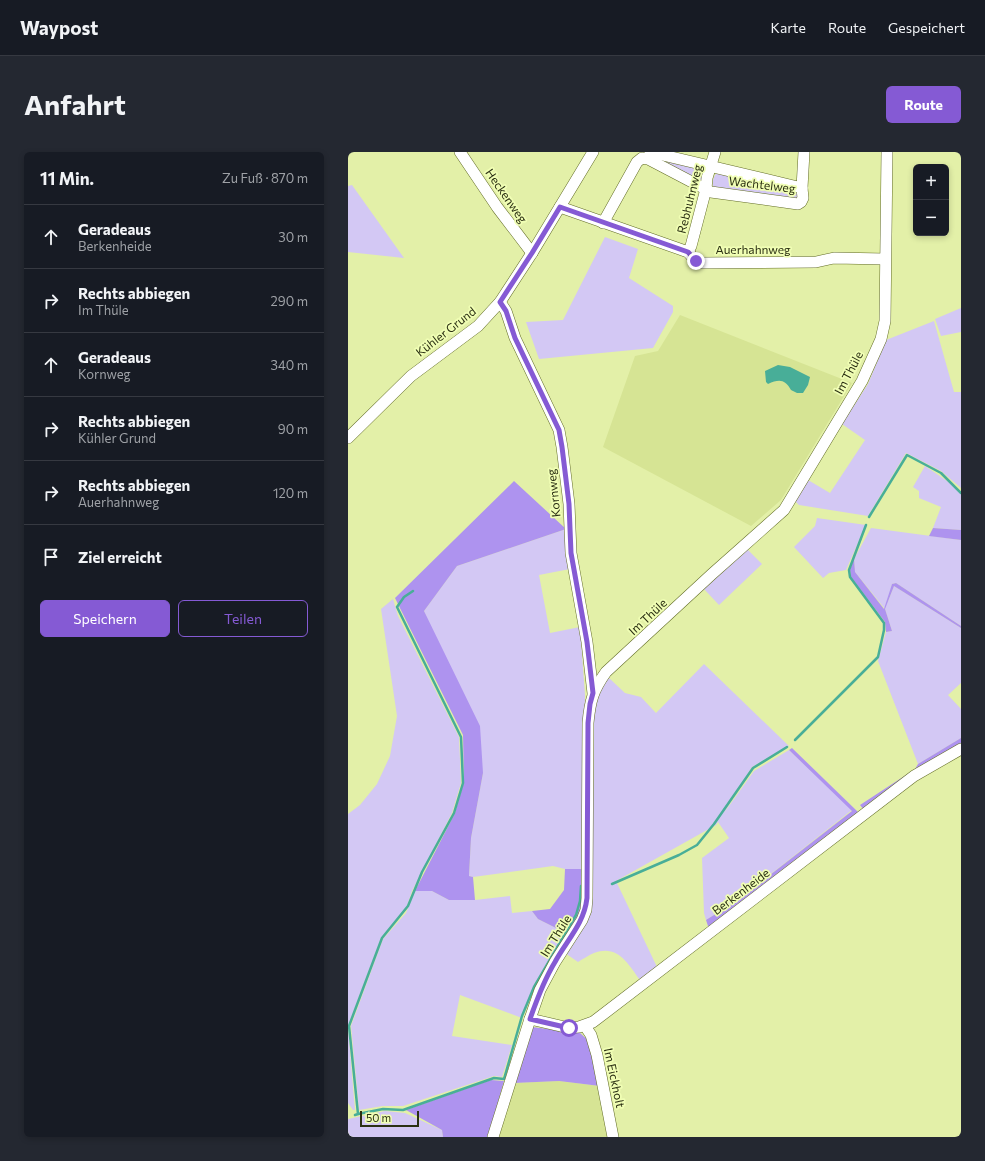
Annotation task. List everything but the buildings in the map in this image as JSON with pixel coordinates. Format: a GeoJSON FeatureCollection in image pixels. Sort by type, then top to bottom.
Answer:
{"type":"FeatureCollection","features":[{"type":"Feature","properties":{"kind":"street","name":"Heckenweg"},"geometry":{"type":"LineString","coordinates":[[460,152],[497,207],[532,253]]}},
{"type":"Feature","properties":{"kind":"street","name":"Kühler Grund"},"geometry":{"type":"LineString","coordinates":[[348,438],[411,376],[478,326],[500,302],[532,253],[593,152]]}},
{"type":"Feature","properties":{"kind":"street","name":"Rebhuhnweg"},"geometry":{"type":"LineString","coordinates":[[688,252],[691,246],[706,189],[707,178],[715,152]]}},
{"type":"Feature","properties":{"kind":"street","name":"Wachtelweg"},"geometry":{"type":"LineString","coordinates":[[706,189],[712,192],[798,204],[803,198],[802,188],[804,152]]}},
{"type":"Feature","properties":{"kind":"street","name":"Im Thüle"},"geometry":{"type":"LineString","coordinates":[[493,1137],[540,990],[555,962],[582,920],[586,910],[588,723],[593,693],[606,672],[784,510],[862,381],[878,346],[885,321],[887,152]]}},
{"type":"Feature","properties":{"kind":"street","name":"Wachtelweg"},"geometry":{"type":"LineString","coordinates":[[645,154],[711,166],[802,188]]}},
{"type":"Feature","properties":{"kind":"street"},"geometry":{"type":"LineString","coordinates":[[604,223],[637,162],[645,154],[648,159],[706,189]]}},
{"type":"Feature","properties":{"kind":"street","name":"Auerhahnweg"},"geometry":{"type":"LineString","coordinates":[[560,207],[688,252],[696,261],[702,263],[816,262],[834,258],[885,259]]}},
{"type":"Feature","properties":{"kind":"street","name":"Kornweg"},"geometry":{"type":"LineString","coordinates":[[500,302],[506,311],[518,344],[559,430],[569,504],[571,553],[587,642],[593,693]]}},
{"type":"Feature","properties":{"kind":"street","name":"Berkenheide"},"geometry":{"type":"LineString","coordinates":[[530,1019],[569,1028],[579,1028],[593,1022],[914,776],[961,749]]}},
{"type":"Feature","properties":{"kind":"street","name":"Im Eickholt"},"geometry":{"type":"LineString","coordinates":[[585,1026],[591,1035],[597,1055],[614,1137]]}},
{"type":"Feature","properties":{"kind":"shaded area"},"geometry":{"type":"Polygon","coordinates":[[[649,154],[704,170],[704,179],[698,181],[649,154]]]}},
{"type":"Feature","properties":{"kind":"shaded area"},"geometry":{"type":"Polygon","coordinates":[[[718,172],[798,191],[798,199],[713,188],[713,179],[718,172]]]}},
{"type":"Feature","properties":{"kind":"shaded area"},"geometry":{"type":"Polygon","coordinates":[[[352,185],[404,258],[348,252],[348,186],[352,185]]]}},
{"type":"Feature","properties":{"kind":"shaded area"},"geometry":{"type":"Polygon","coordinates":[[[605,237],[638,249],[629,278],[673,306],[673,312],[653,348],[539,359],[526,322],[563,320],[605,237]]]}},
{"type":"Feature","properties":{"kind":"shaded area"},"geometry":{"type":"Polygon","coordinates":[[[961,308],[961,332],[941,336],[935,319],[961,308]]]}},
{"type":"Feature","properties":{"kind":"shaded area"},"geometry":{"type":"Polygon","coordinates":[[[680,315],[852,383],[781,500],[751,526],[603,447],[635,356],[658,351],[680,315]]]}},
{"type":"Feature","properties":{"kind":"shaded area"},"geometry":{"type":"Polygon","coordinates":[[[934,321],[954,392],[961,392],[961,488],[941,471],[906,453],[868,516],[799,505],[795,501],[808,480],[830,493],[865,440],[842,424],[868,384],[886,340],[934,321]]]}},
{"type":"Feature","properties":{"kind":"shaded area"},"geometry":{"type":"Polygon","coordinates":[[[925,466],[950,483],[961,493],[961,530],[933,528],[941,507],[919,498],[919,491],[913,487],[925,466]]]}},
{"type":"Feature","properties":{"kind":"shaded area"},"geometry":{"type":"Polygon","coordinates":[[[514,481],[566,529],[457,566],[424,611],[480,726],[483,773],[471,838],[469,876],[473,877],[475,900],[449,900],[432,891],[415,891],[455,813],[464,782],[463,735],[395,598],[514,481]]]}},
{"type":"Feature","properties":{"kind":"shaded area"},"geometry":{"type":"Polygon","coordinates":[[[817,518],[866,525],[846,570],[829,573],[823,578],[794,547],[815,526],[817,518]]]}},
{"type":"Feature","properties":{"kind":"shaded area"},"geometry":{"type":"Polygon","coordinates":[[[871,528],[961,540],[961,626],[896,583],[892,584],[887,604],[894,586],[961,628],[961,683],[948,695],[961,709],[961,738],[918,764],[878,661],[886,632],[892,631],[885,609],[855,572],[854,559],[871,528]]]}},
{"type":"Feature","properties":{"kind":"shaded area"},"geometry":{"type":"Polygon","coordinates":[[[933,528],[961,530],[961,540],[929,536],[933,528]]]}},
{"type":"Feature","properties":{"kind":"shaded area"},"geometry":{"type":"Polygon","coordinates":[[[566,529],[570,569],[539,575],[550,633],[580,627],[585,695],[582,869],[565,869],[553,866],[473,877],[469,876],[471,838],[483,773],[424,611],[457,566],[566,529]]]}},
{"type":"Feature","properties":{"kind":"shaded area"},"geometry":{"type":"Polygon","coordinates":[[[747,549],[762,564],[719,605],[704,589],[747,549]]]}},
{"type":"Feature","properties":{"kind":"shaded area"},"geometry":{"type":"Polygon","coordinates":[[[854,559],[855,572],[884,609],[892,584],[896,583],[961,626],[961,628],[894,586],[885,609],[892,631],[886,632],[885,622],[851,577],[850,570],[854,559]]]}},
{"type":"Feature","properties":{"kind":"shaded area"},"geometry":{"type":"Polygon","coordinates":[[[393,599],[398,616],[459,737],[461,783],[452,813],[412,891],[407,906],[381,938],[348,1026],[348,814],[360,805],[377,784],[390,756],[397,716],[381,609],[393,599]]]}},
{"type":"Feature","properties":{"kind":"shaded area"},"geometry":{"type":"Polygon","coordinates":[[[704,664],[789,746],[752,767],[724,813],[754,771],[789,750],[852,810],[738,900],[706,920],[704,913],[702,858],[729,838],[718,822],[716,825],[616,881],[657,967],[640,980],[622,957],[610,951],[594,953],[578,962],[565,953],[592,889],[594,712],[598,694],[602,686],[609,678],[625,693],[641,697],[656,713],[704,664]]]}},
{"type":"Feature","properties":{"kind":"shaded area"},"geometry":{"type":"Polygon","coordinates":[[[961,738],[961,746],[864,810],[860,805],[915,769],[918,764],[961,738]]]}},
{"type":"Feature","properties":{"kind":"shaded area"},"geometry":{"type":"Polygon","coordinates":[[[792,748],[858,812],[858,816],[709,929],[706,920],[738,900],[852,811],[789,750],[792,748]]]}},
{"type":"Feature","properties":{"kind":"shaded area"},"geometry":{"type":"Polygon","coordinates":[[[565,869],[582,869],[583,879],[582,903],[577,918],[568,934],[538,919],[532,911],[550,909],[564,890],[565,869]]]}},
{"type":"Feature","properties":{"kind":"shaded area"},"geometry":{"type":"Polygon","coordinates":[[[415,891],[432,891],[449,900],[475,900],[510,896],[512,913],[532,911],[538,919],[568,934],[535,983],[522,1018],[460,995],[452,1036],[512,1045],[502,1077],[494,1076],[403,1106],[383,1106],[359,1110],[351,1026],[383,939],[406,913],[415,891]]]}},
{"type":"Feature","properties":{"kind":"shaded area"},"geometry":{"type":"Polygon","coordinates":[[[348,1027],[355,1110],[353,1110],[348,1103],[348,1027]]]}},
{"type":"Feature","properties":{"kind":"shaded area"},"geometry":{"type":"Polygon","coordinates":[[[532,1027],[580,1033],[590,1042],[600,1086],[559,1081],[514,1083],[532,1027]]]}},
{"type":"Feature","properties":{"kind":"shaded area"},"geometry":{"type":"Polygon","coordinates":[[[491,1080],[504,1081],[488,1137],[443,1137],[442,1130],[406,1110],[491,1080]]]}},
{"type":"Feature","properties":{"kind":"shaded area"},"geometry":{"type":"Polygon","coordinates":[[[559,1081],[600,1086],[608,1137],[497,1137],[514,1083],[559,1081]]]}},
{"type":"Feature","properties":{"kind":"shaded area"},"geometry":{"type":"Polygon","coordinates":[[[385,1111],[405,1113],[442,1130],[443,1137],[348,1137],[348,1119],[385,1111]]]}},
{"type":"Feature","properties":{"kind":"water"},"geometry":{"type":"Polygon","coordinates":[[[778,365],[790,367],[810,377],[808,385],[803,393],[797,393],[791,390],[789,386],[781,381],[775,381],[768,384],[766,382],[765,371],[778,365]]]}},
{"type":"Feature","properties":{"kind":"waterway"},"geometry":{"type":"LineString","coordinates":[[869,517],[907,455],[941,473],[961,493]]}},
{"type":"Feature","properties":{"kind":"waterway"},"geometry":{"type":"LineString","coordinates":[[795,740],[878,657],[884,630],[884,623],[850,577],[849,570],[866,525]]}},
{"type":"Feature","properties":{"kind":"waterway"},"geometry":{"type":"LineString","coordinates":[[355,1115],[358,1114],[349,1026],[382,938],[408,906],[422,872],[454,813],[463,783],[461,737],[397,607],[404,597],[413,591]]}},
{"type":"Feature","properties":{"kind":"waterway"},"geometry":{"type":"LineString","coordinates":[[612,884],[679,855],[697,845],[714,824],[753,768],[787,747]]}},
{"type":"Feature","properties":{"kind":"waterway"},"geometry":{"type":"LineString","coordinates":[[358,1114],[383,1109],[403,1110],[494,1078],[504,1079],[522,1016],[534,987],[576,915],[580,901],[581,886]]}},
{"type":"Feature","properties":{"kind":"route"},"geometry":{"type":"LineString","coordinates":[[569,1028],[530,1019],[540,990],[555,962],[582,920],[586,910],[588,723],[593,693],[587,642],[571,553],[569,504],[559,430],[515,338],[506,311],[500,302],[560,207],[688,252],[696,261]]}}]}
